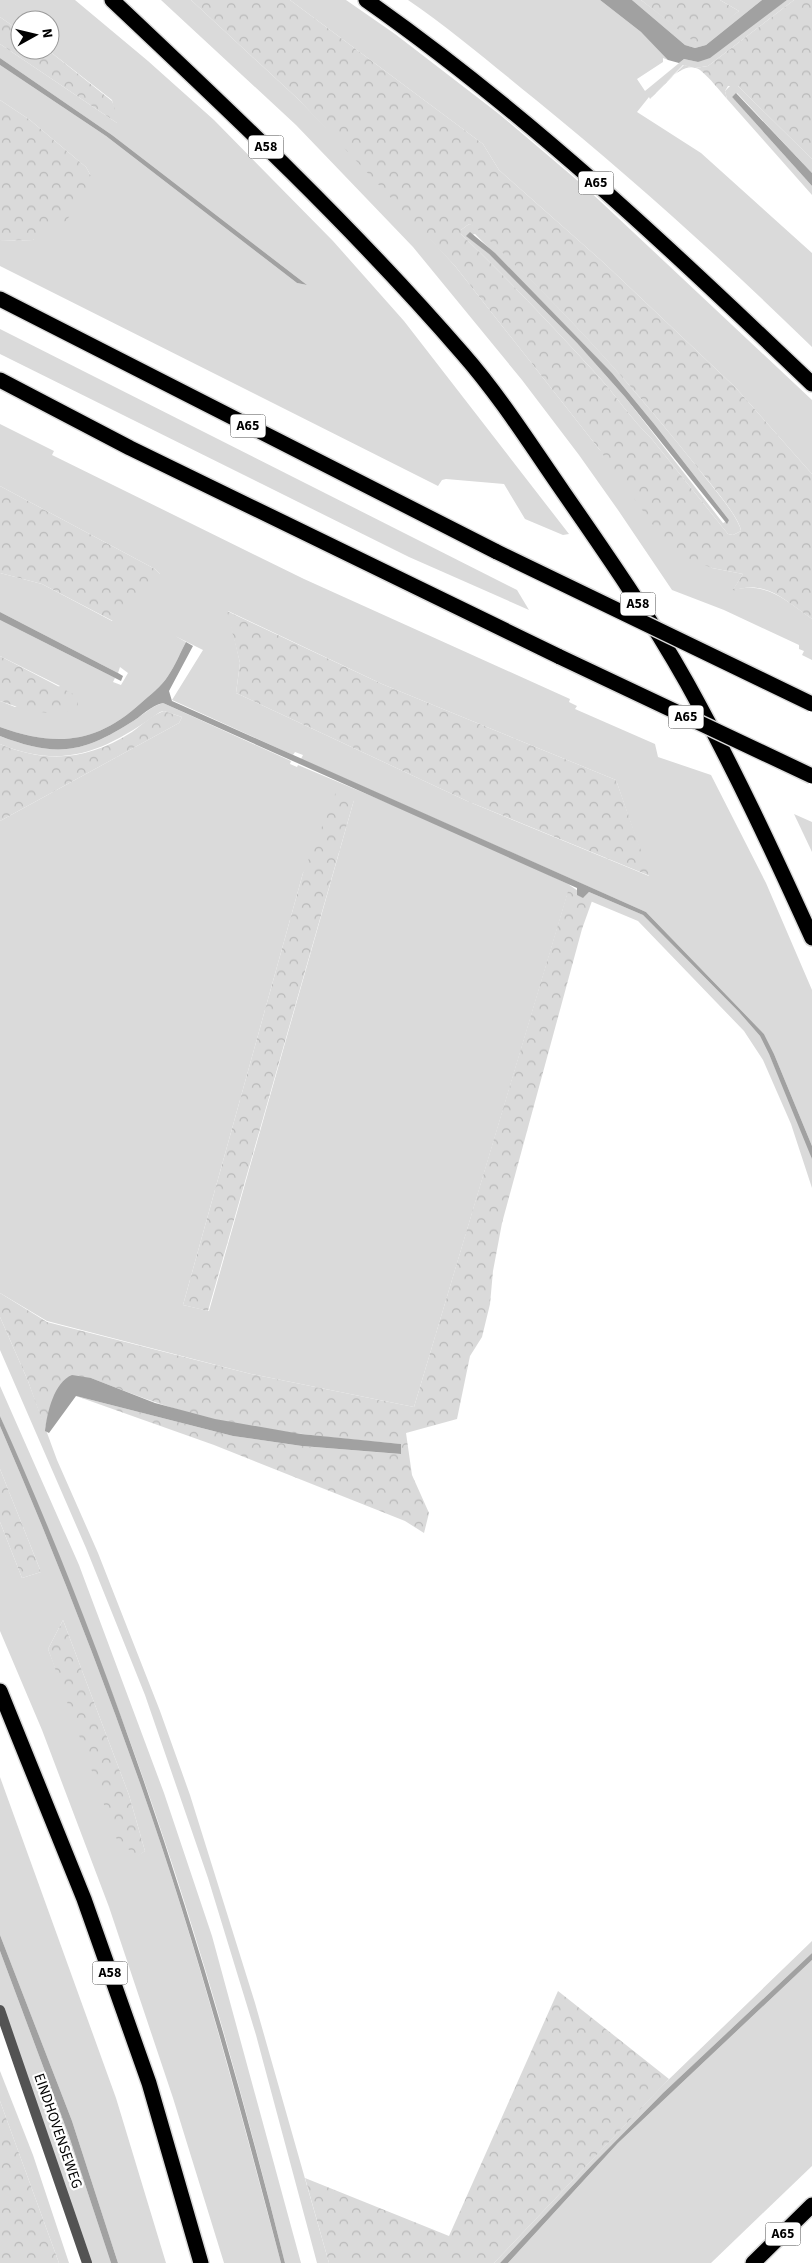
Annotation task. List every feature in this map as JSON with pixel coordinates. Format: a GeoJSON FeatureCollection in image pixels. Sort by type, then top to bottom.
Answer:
{"type":"FeatureCollection","features":[{"type":"Feature","properties":{"kind":"highway","name":"A58"},"geometry":{"type":"LineString","coordinates":[[112,0],[263,144],[338,219],[465,356],[536,452],[608,557],[686,681],[761,826],[812,938]]}},
{"type":"Feature","properties":{"kind":"highway","name":"A65"},"geometry":{"type":"LineString","coordinates":[[366,0],[432,47],[564,154],[700,276],[812,384]]}},
{"type":"Feature","properties":{"kind":"highway","name":"A65"},"geometry":{"type":"LineString","coordinates":[[0,299],[497,552],[812,704]]}},
{"type":"Feature","properties":{"kind":"highway","name":"A65"},"geometry":{"type":"LineString","coordinates":[[0,380],[130,448],[560,658],[812,776]]}},
{"type":"Feature","properties":{"kind":"highway","name":"A58"},"geometry":{"type":"LineString","coordinates":[[0,1690],[91,1917],[149,2083],[201,2263]]}},
{"type":"Feature","properties":{"kind":"highway","name":"A65"},"geometry":{"type":"LineString","coordinates":[[753,2263],[812,2205]]}},
{"type":"Feature","properties":{"kind":"street","name":"EINDHOVENSEWEG"},"geometry":{"type":"LineString","coordinates":[[0,2010],[87,2263]]}},
{"type":"Feature","properties":{"kind":"green space"},"geometry":{"type":"Polygon","coordinates":[[[0,0],[75,0],[148,61],[214,120],[333,241],[404,321],[569,534],[563,535],[525,519],[504,484],[446,479],[442,480],[438,486],[0,266],[0,241],[33,240],[91,176],[86,167],[30,120],[0,100],[0,65],[106,136],[297,283],[307,285],[112,135],[0,58],[0,44],[10,51],[10,60],[24,60],[117,123],[112,100],[60,59],[60,10],[10,10],[10,24],[0,17],[0,0]]]}},
{"type":"Feature","properties":{"kind":"green space"},"geometry":{"type":"Polygon","coordinates":[[[161,0],[191,0],[298,99],[387,191],[455,266],[599,449],[712,568],[743,574],[733,590],[756,588],[766,590],[776,594],[812,619],[812,660],[802,655],[804,651],[799,649],[799,645],[724,610],[672,590],[579,455],[522,380],[413,247],[296,125],[161,0]]]}},
{"type":"Feature","properties":{"kind":"green space"},"geometry":{"type":"Polygon","coordinates":[[[191,0],[290,0],[483,144],[499,170],[604,263],[736,388],[812,474],[812,619],[784,599],[766,590],[744,588],[732,591],[743,574],[712,568],[672,552],[599,449],[455,266],[298,99],[191,0]],[[469,224],[461,230],[461,234],[531,304],[599,377],[728,534],[733,535],[741,531],[736,518],[717,492],[621,375],[565,314],[475,227],[469,224]]]}},
{"type":"Feature","properties":{"kind":"green space"},"geometry":{"type":"Polygon","coordinates":[[[290,0],[346,0],[395,34],[499,114],[584,186],[812,400],[812,474],[736,388],[604,263],[499,170],[483,144],[290,0]]]}},
{"type":"Feature","properties":{"kind":"green space"},"geometry":{"type":"Polygon","coordinates":[[[408,0],[600,0],[641,32],[668,58],[668,60],[663,58],[663,62],[637,79],[645,91],[684,59],[698,62],[787,0],[794,0],[708,66],[695,68],[683,65],[650,99],[649,97],[637,112],[701,153],[812,253],[812,347],[745,283],[607,159],[473,49],[408,0]]]}},
{"type":"Feature","properties":{"kind":"green space"},"geometry":{"type":"Polygon","coordinates":[[[632,0],[641,0],[696,42],[739,11],[720,0],[762,0],[706,45],[695,48],[685,45],[632,0]]]}},
{"type":"Feature","properties":{"kind":"green space"},"geometry":{"type":"Polygon","coordinates":[[[641,0],[720,0],[739,11],[699,43],[693,41],[641,0]]]}},
{"type":"Feature","properties":{"kind":"green space"},"geometry":{"type":"Polygon","coordinates":[[[794,0],[812,0],[812,159],[738,86],[728,86],[725,91],[727,99],[700,70],[695,68],[708,66],[794,0]]]}},
{"type":"Feature","properties":{"kind":"green space"},"geometry":{"type":"Polygon","coordinates":[[[0,17],[10,24],[10,51],[0,44],[0,17]]]}},
{"type":"Feature","properties":{"kind":"green space"},"geometry":{"type":"Polygon","coordinates":[[[24,60],[60,60],[112,101],[119,120],[117,123],[24,60]]]}},
{"type":"Feature","properties":{"kind":"green space"},"geometry":{"type":"Polygon","coordinates":[[[684,65],[693,67],[687,68],[674,75],[684,65]]]}},
{"type":"Feature","properties":{"kind":"green space"},"geometry":{"type":"Polygon","coordinates":[[[732,84],[738,86],[812,159],[812,173],[737,93],[732,97],[812,186],[812,195],[727,99],[725,91],[732,84]]]}},
{"type":"Feature","properties":{"kind":"green space"},"geometry":{"type":"Polygon","coordinates":[[[0,100],[30,120],[86,167],[91,176],[79,203],[66,221],[33,240],[0,241],[0,100]]]}},
{"type":"Feature","properties":{"kind":"green space"},"geometry":{"type":"Polygon","coordinates":[[[469,224],[475,226],[593,344],[675,439],[717,492],[730,509],[741,531],[733,535],[728,534],[599,377],[531,304],[461,234],[461,230],[469,224]],[[475,234],[467,236],[489,254],[577,343],[625,397],[723,523],[729,520],[612,373],[475,234]]]}},
{"type":"Feature","properties":{"kind":"green space"},"geometry":{"type":"Polygon","coordinates":[[[0,329],[517,590],[529,610],[409,557],[0,354],[0,329]]]}},
{"type":"Feature","properties":{"kind":"green space"},"geometry":{"type":"Polygon","coordinates":[[[0,424],[54,451],[52,455],[304,579],[570,699],[569,702],[577,706],[575,709],[655,744],[658,757],[711,775],[766,883],[812,990],[812,1146],[764,1034],[646,912],[301,759],[303,755],[295,752],[293,755],[172,700],[203,650],[175,636],[186,642],[173,668],[162,684],[124,717],[108,727],[91,734],[75,738],[57,739],[20,733],[0,727],[0,701],[15,707],[60,686],[0,656],[0,620],[115,678],[113,682],[121,685],[128,673],[120,667],[118,673],[0,612],[0,573],[42,584],[112,621],[160,574],[155,569],[0,486],[0,424]],[[228,611],[240,663],[236,693],[467,801],[649,876],[616,780],[382,684],[228,611]]]}},
{"type":"Feature","properties":{"kind":"green space"},"geometry":{"type":"Polygon","coordinates":[[[0,486],[155,569],[160,574],[160,579],[113,621],[42,584],[0,573],[0,486]]]}},
{"type":"Feature","properties":{"kind":"green space"},"geometry":{"type":"Polygon","coordinates":[[[227,611],[382,684],[616,780],[650,876],[467,801],[236,693],[240,663],[227,611]]]}},
{"type":"Feature","properties":{"kind":"green space"},"geometry":{"type":"Polygon","coordinates":[[[0,656],[77,696],[78,707],[70,711],[50,713],[29,710],[0,701],[0,656]]]}},
{"type":"Feature","properties":{"kind":"green space"},"geometry":{"type":"Polygon","coordinates":[[[163,703],[291,761],[290,764],[297,767],[298,765],[454,831],[568,884],[578,891],[577,895],[568,892],[414,1407],[251,1374],[47,1321],[0,1293],[0,821],[179,723],[182,717],[164,711],[160,712],[103,746],[65,756],[45,756],[23,752],[0,744],[0,736],[19,743],[52,749],[82,746],[113,733],[163,703]],[[354,800],[303,873],[183,1305],[209,1311],[354,800]]]}},
{"type":"Feature","properties":{"kind":"green space"},"geometry":{"type":"Polygon","coordinates":[[[164,711],[182,717],[179,723],[0,821],[0,744],[34,754],[51,756],[83,753],[116,741],[164,711]]]}},
{"type":"Feature","properties":{"kind":"green space"},"geometry":{"type":"Polygon","coordinates":[[[336,792],[354,800],[208,1311],[183,1305],[303,873],[336,792]]]}},
{"type":"Feature","properties":{"kind":"green space"},"geometry":{"type":"Polygon","coordinates":[[[794,814],[812,822],[812,852],[794,814]]]}},
{"type":"Feature","properties":{"kind":"green space"},"geometry":{"type":"Polygon","coordinates":[[[568,891],[592,901],[582,929],[502,1223],[493,1271],[490,1304],[482,1337],[470,1356],[457,1419],[406,1433],[412,1475],[429,1513],[424,1533],[405,1521],[214,1445],[76,1396],[233,1436],[302,1446],[400,1454],[401,1444],[300,1434],[225,1422],[172,1408],[91,1378],[48,1416],[45,1429],[28,1381],[0,1317],[0,1293],[47,1322],[251,1374],[414,1407],[568,891]]]}},
{"type":"Feature","properties":{"kind":"green space"},"geometry":{"type":"Polygon","coordinates":[[[589,892],[643,915],[739,1012],[760,1036],[805,1137],[812,1159],[812,1188],[791,1124],[763,1060],[744,1031],[638,921],[583,898],[589,892]]]}},
{"type":"Feature","properties":{"kind":"green space"},"geometry":{"type":"Polygon","coordinates":[[[0,1317],[28,1381],[57,1460],[98,1553],[160,1711],[190,1795],[255,2003],[329,2263],[317,2263],[256,2035],[208,1878],[145,1695],[86,1548],[0,1350],[0,1317]]]}},
{"type":"Feature","properties":{"kind":"green space"},"geometry":{"type":"Polygon","coordinates":[[[0,1386],[79,1565],[164,1793],[212,1936],[301,2263],[285,2263],[251,2129],[213,1996],[172,1864],[97,1653],[0,1416],[0,1386]]]}},
{"type":"Feature","properties":{"kind":"green space"},"geometry":{"type":"Polygon","coordinates":[[[0,1426],[91,1650],[125,1740],[161,1845],[216,2023],[281,2263],[224,2263],[173,2098],[109,1907],[42,1730],[0,1631],[0,1522],[22,1578],[41,1572],[0,1469],[0,1426]],[[63,1620],[48,1649],[70,1706],[137,1856],[145,1851],[129,1795],[63,1620]]]}},
{"type":"Feature","properties":{"kind":"green space"},"geometry":{"type":"Polygon","coordinates":[[[0,1469],[41,1572],[22,1578],[0,1522],[0,1469]]]}},
{"type":"Feature","properties":{"kind":"green space"},"geometry":{"type":"Polygon","coordinates":[[[63,1620],[129,1795],[145,1851],[137,1857],[116,1838],[48,1649],[63,1620]]]}},
{"type":"Feature","properties":{"kind":"green space"},"geometry":{"type":"Polygon","coordinates":[[[0,1777],[116,2098],[166,2263],[118,2263],[72,2121],[0,1935],[0,1777]]]}},
{"type":"Feature","properties":{"kind":"green space"},"geometry":{"type":"Polygon","coordinates":[[[812,1941],[812,1953],[663,2093],[500,2263],[494,2263],[663,2085],[812,1941]]]}},
{"type":"Feature","properties":{"kind":"green space"},"geometry":{"type":"Polygon","coordinates":[[[0,1951],[69,2136],[111,2263],[89,2263],[0,2015],[0,1951]]]}},
{"type":"Feature","properties":{"kind":"green space"},"geometry":{"type":"Polygon","coordinates":[[[812,1960],[812,2166],[711,2263],[508,2263],[618,2143],[812,1960]]]}},
{"type":"Feature","properties":{"kind":"green space"},"geometry":{"type":"Polygon","coordinates":[[[558,1991],[669,2079],[494,2263],[329,2263],[305,2178],[449,2236],[558,1991]]]}},
{"type":"Feature","properties":{"kind":"green space"},"geometry":{"type":"Polygon","coordinates":[[[0,2071],[33,2155],[69,2263],[59,2263],[0,2101],[0,2071]]]}},
{"type":"Feature","properties":{"kind":"green space"},"geometry":{"type":"Polygon","coordinates":[[[0,2101],[59,2263],[0,2263],[0,2101]]]}},
{"type":"Feature","properties":{"kind":"shaded area"},"geometry":{"type":"Polygon","coordinates":[[[600,0],[632,0],[685,45],[695,48],[706,45],[762,0],[787,0],[710,58],[698,62],[684,59],[679,63],[668,60],[641,32],[600,0]]]}},
{"type":"Feature","properties":{"kind":"shaded area"},"geometry":{"type":"Polygon","coordinates":[[[0,58],[112,135],[307,285],[297,283],[106,136],[0,65],[0,58]]]}},
{"type":"Feature","properties":{"kind":"shaded area"},"geometry":{"type":"Polygon","coordinates":[[[736,93],[812,173],[812,186],[732,97],[736,93]]]}},
{"type":"Feature","properties":{"kind":"shaded area"},"geometry":{"type":"Polygon","coordinates":[[[470,232],[495,253],[612,373],[729,520],[727,524],[625,397],[577,343],[489,254],[466,236],[470,232]]]}},
{"type":"Feature","properties":{"kind":"shaded area"},"geometry":{"type":"Polygon","coordinates":[[[0,612],[118,673],[123,676],[121,681],[0,620],[0,612]]]}},
{"type":"Feature","properties":{"kind":"shaded area"},"geometry":{"type":"Polygon","coordinates":[[[186,642],[193,646],[169,691],[172,701],[646,912],[764,1034],[812,1146],[812,1159],[760,1036],[739,1012],[643,915],[589,892],[583,898],[577,895],[577,888],[163,703],[154,706],[113,733],[82,746],[52,749],[19,743],[0,736],[0,727],[39,737],[57,739],[75,738],[108,727],[124,717],[162,684],[173,668],[186,642]]]}},
{"type":"Feature","properties":{"kind":"shaded area"},"geometry":{"type":"Polygon","coordinates":[[[72,1375],[91,1378],[155,1403],[215,1419],[301,1434],[401,1444],[401,1454],[302,1446],[233,1436],[76,1396],[49,1433],[45,1431],[56,1391],[60,1384],[72,1375]]]}},
{"type":"Feature","properties":{"kind":"shaded area"},"geometry":{"type":"Polygon","coordinates":[[[0,1416],[86,1622],[125,1727],[161,1833],[227,2047],[285,2263],[281,2263],[216,2023],[161,1845],[125,1740],[91,1650],[0,1426],[0,1416]]]}},
{"type":"Feature","properties":{"kind":"shaded area"},"geometry":{"type":"Polygon","coordinates":[[[0,1935],[72,2121],[118,2263],[111,2263],[69,2136],[0,1951],[0,1935]]]}},
{"type":"Feature","properties":{"kind":"shaded area"},"geometry":{"type":"Polygon","coordinates":[[[812,1953],[812,1960],[618,2143],[508,2263],[500,2263],[663,2093],[812,1953]]]}}]}
